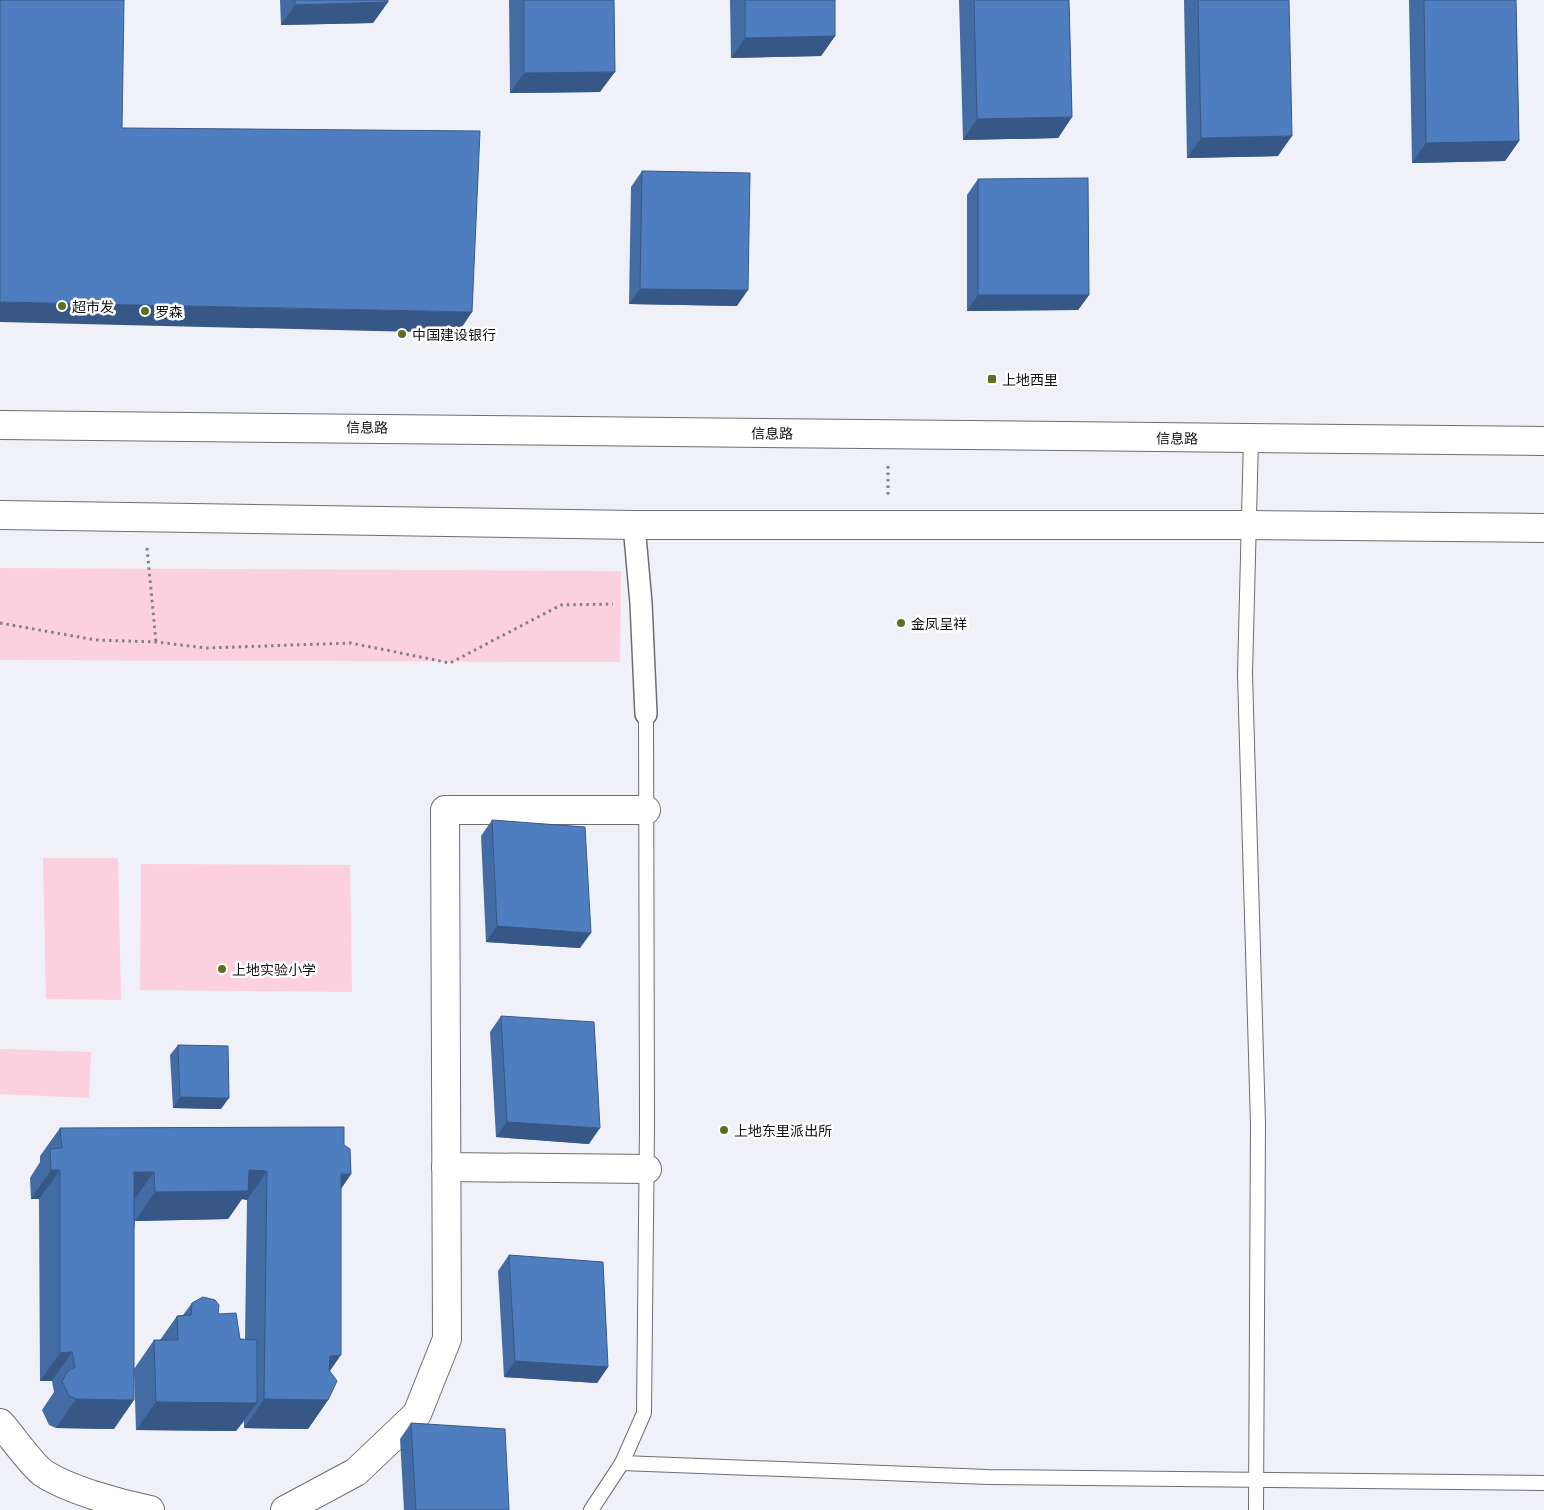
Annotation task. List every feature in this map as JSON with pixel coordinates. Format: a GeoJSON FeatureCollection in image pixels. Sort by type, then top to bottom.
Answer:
{"type":"FeatureCollection","features":[{"type":"Feature","properties":{"kind":"main road","name":"信息路"},"geometry":{"type":"LineString","coordinates":[[0,424],[1544,441]]}},
{"type":"Feature","properties":{"kind":"main road"},"geometry":{"type":"LineString","coordinates":[[0,515],[634,525],[1248,525],[1544,528]]}},
{"type":"Feature","properties":{"kind":"main road"},"geometry":{"type":"LineString","coordinates":[[286,1510],[356,1472],[417,1414],[448,1339],[445,810],[646,810]]}},
{"type":"Feature","properties":{"kind":"main road"},"geometry":{"type":"LineString","coordinates":[[446,1167],[647,1170]]}},
{"type":"Feature","properties":{"kind":"main road"},"geometry":{"type":"LineString","coordinates":[[0,1423],[43,1472],[84,1491],[125,1505],[150,1510]]}},
{"type":"Feature","properties":{"kind":"street"},"geometry":{"type":"LineString","coordinates":[[634,525],[641,603],[646,714]]}},
{"type":"Feature","properties":{"kind":"lane"},"geometry":{"type":"LineString","coordinates":[[1251,439],[1245,674],[1258,1124],[1256,1510]]}},
{"type":"Feature","properties":{"kind":"lane"},"geometry":{"type":"LineString","coordinates":[[591,1510],[622,1463],[644,1413],[647,1170],[646,714]]}},
{"type":"Feature","properties":{"kind":"lane"},"geometry":{"type":"LineString","coordinates":[[622,1463],[988,1477],[1544,1483]]}},
{"type":"Feature","properties":{"kind":"path"},"geometry":{"type":"LineString","coordinates":[[887,435],[889,525]]}},
{"type":"Feature","properties":{"kind":"path"},"geometry":{"type":"LineString","coordinates":[[144,517],[156,642]]}},
{"type":"Feature","properties":{"kind":"path"},"geometry":{"type":"LineString","coordinates":[[0,623],[96,640],[156,642],[208,648],[351,643],[450,663],[561,605],[641,603]]}},
{"type":"Feature","properties":{"kind":"shaded area"},"geometry":{"type":"Polygon","coordinates":[[[0,568],[621,571],[620,662],[0,660],[0,568]]]}},
{"type":"Feature","properties":{"kind":"shaded area"},"geometry":{"type":"Polygon","coordinates":[[[43,858],[118,858],[121,1000],[46,999],[43,858]]]}},
{"type":"Feature","properties":{"kind":"shaded area"},"geometry":{"type":"Polygon","coordinates":[[[141,864],[350,865],[352,992],[140,990],[141,864]]]}},
{"type":"Feature","properties":{"kind":"shaded area"},"geometry":{"type":"Polygon","coordinates":[[[0,1049],[91,1052],[89,1098],[0,1094],[0,1049]]]}},
{"type":"Feature","properties":{"kind":"building"},"geometry":{"type":"Polygon","coordinates":[[[0,0],[124,0],[122,128],[480,131],[472,312],[0,302],[0,0]]]}},
{"type":"Feature","properties":{"kind":"building"},"geometry":{"type":"Polygon","coordinates":[[[295,0],[388,0],[388,2],[295,5],[295,0]]]}},
{"type":"Feature","properties":{"kind":"building"},"geometry":{"type":"Polygon","coordinates":[[[524,0],[614,0],[615,72],[524,73],[524,0]]]}},
{"type":"Feature","properties":{"kind":"building"},"geometry":{"type":"Polygon","coordinates":[[[745,0],[835,0],[835,36],[745,38],[745,0]]]}},
{"type":"Feature","properties":{"kind":"building"},"geometry":{"type":"Polygon","coordinates":[[[974,0],[1069,0],[1072,117],[977,119],[974,0]]]}},
{"type":"Feature","properties":{"kind":"building"},"geometry":{"type":"Polygon","coordinates":[[[1198,0],[1289,0],[1292,136],[1201,138],[1198,0]]]}},
{"type":"Feature","properties":{"kind":"building"},"geometry":{"type":"Polygon","coordinates":[[[1424,0],[1516,0],[1519,141],[1426,143],[1424,0]]]}},
{"type":"Feature","properties":{"kind":"building"},"geometry":{"type":"Polygon","coordinates":[[[642,171],[750,173],[748,290],[640,289],[642,171]]]}},
{"type":"Feature","properties":{"kind":"building"},"geometry":{"type":"Polygon","coordinates":[[[1088,178],[1089,295],[978,295],[978,179],[1088,178]]]}},
{"type":"Feature","properties":{"kind":"building"},"geometry":{"type":"Polygon","coordinates":[[[492,820],[585,827],[591,933],[497,926],[492,820]]]}},
{"type":"Feature","properties":{"kind":"building"},"geometry":{"type":"Polygon","coordinates":[[[501,1016],[594,1022],[600,1128],[507,1122],[501,1016]]]}},
{"type":"Feature","properties":{"kind":"building"},"geometry":{"type":"Polygon","coordinates":[[[178,1045],[228,1046],[229,1098],[180,1097],[178,1045]]]}},
{"type":"Feature","properties":{"kind":"building"},"geometry":{"type":"Polygon","coordinates":[[[344,1127],[344,1145],[350,1149],[351,1174],[341,1174],[341,1355],[330,1356],[329,1370],[337,1381],[328,1400],[264,1399],[267,1171],[249,1170],[248,1191],[155,1192],[154,1172],[134,1172],[134,1400],[76,1399],[69,1396],[62,1381],[68,1371],[75,1367],[72,1352],[60,1353],[60,1170],[51,1170],[50,1149],[62,1148],[60,1128],[344,1127]]]}},
{"type":"Feature","properties":{"kind":"building"},"geometry":{"type":"Polygon","coordinates":[[[509,1255],[603,1262],[608,1367],[515,1361],[509,1255]]]}},
{"type":"Feature","properties":{"kind":"building"},"geometry":{"type":"Polygon","coordinates":[[[203,1297],[215,1300],[219,1305],[218,1314],[236,1313],[240,1339],[257,1340],[257,1403],[156,1402],[154,1340],[178,1340],[177,1316],[191,1315],[192,1303],[203,1297]]]}},
{"type":"Feature","properties":{"kind":"building"},"geometry":{"type":"Polygon","coordinates":[[[411,1423],[505,1429],[509,1510],[416,1510],[411,1423]]]}},
{"type":"Feature","properties":{"kind":"place","name":"超市发"},"geometry":{"type":"Point","coordinates":[62,306]}},
{"type":"Feature","properties":{"kind":"place","name":"罗森"},"geometry":{"type":"Point","coordinates":[145,311]}},
{"type":"Feature","properties":{"kind":"place","name":"中国建设银行"},"geometry":{"type":"Point","coordinates":[402,334]}},
{"type":"Feature","properties":{"kind":"place","name":"上地西里"},"geometry":{"type":"Point","coordinates":[992,379]}},
{"type":"Feature","properties":{"kind":"place","name":"金凤呈祥"},"geometry":{"type":"Point","coordinates":[901,623]}},
{"type":"Feature","properties":{"kind":"place","name":"上地实验小学"},"geometry":{"type":"Point","coordinates":[222,969]}},
{"type":"Feature","properties":{"kind":"place","name":"上地东里派出所"},"geometry":{"type":"Point","coordinates":[724,1130]}}]}
